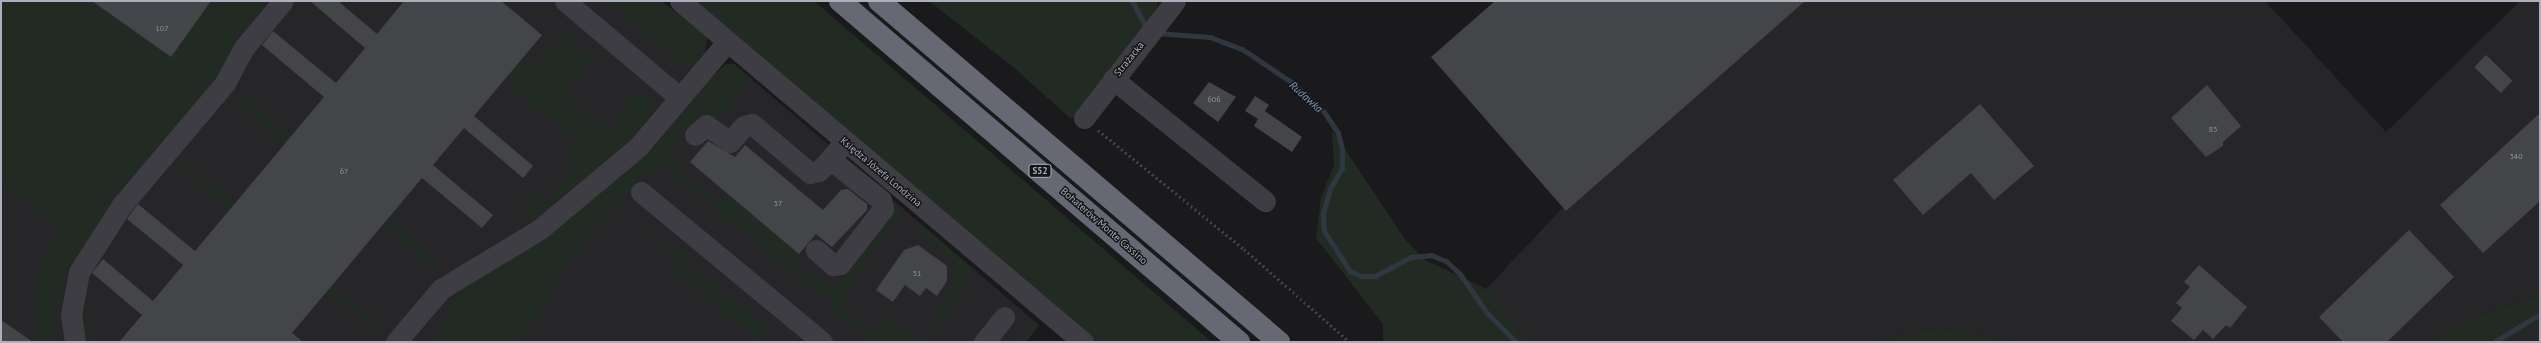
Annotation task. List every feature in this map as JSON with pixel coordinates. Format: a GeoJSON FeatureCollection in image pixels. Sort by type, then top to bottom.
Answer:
{"type":"FeatureCollection","features":[{"type":"Feature","properties":{"kind":"highway","name":"Bohaterów Monte Cassino"},"geometry":{"type":"LineString","coordinates":[[840,1],[1240,342]]}},
{"type":"Feature","properties":{"kind":"highway","name":"S52"},"geometry":{"type":"LineString","coordinates":[[879,1],[1279,342]]}},
{"type":"Feature","properties":{"kind":"street"},"geometry":{"type":"LineString","coordinates":[[75,342],[71,315],[79,272],[122,205],[225,83],[243,49],[283,1]]}},
{"type":"Feature","properties":{"kind":"street"},"geometry":{"type":"LineString","coordinates":[[565,1],[680,98]]}},
{"type":"Feature","properties":{"kind":"street","name":"Księdza Józefa Londzina"},"geometry":{"type":"LineString","coordinates":[[680,1],[1083,342]]}},
{"type":"Feature","properties":{"kind":"street","name":"Strażacka"},"geometry":{"type":"LineString","coordinates":[[1084,118],[1113,78],[1175,1]]}},
{"type":"Feature","properties":{"kind":"street"},"geometry":{"type":"LineString","coordinates":[[396,342],[441,289],[540,229],[638,147],[728,42]]}},
{"type":"Feature","properties":{"kind":"street"},"geometry":{"type":"LineString","coordinates":[[1113,78],[1265,201]]}},
{"type":"Feature","properties":{"kind":"street"},"geometry":{"type":"LineString","coordinates":[[695,135],[706,125],[730,142],[744,126],[752,124],[810,173],[819,171],[845,141]]}},
{"type":"Feature","properties":{"kind":"street"},"geometry":{"type":"LineString","coordinates":[[816,250],[833,265],[840,264],[883,209],[881,200],[830,159]]}},
{"type":"Feature","properties":{"kind":"street"},"geometry":{"type":"LineString","coordinates":[[641,192],[822,342]]}},
{"type":"Feature","properties":{"kind":"street"},"geometry":{"type":"LineString","coordinates":[[984,342],[1004,317]]}},
{"type":"Feature","properties":{"kind":"path"},"geometry":{"type":"LineString","coordinates":[[1084,118],[1244,249],[1350,342]]}},
{"type":"Feature","properties":{"kind":"shaded area"},"geometry":{"type":"Polygon","coordinates":[[[1,1],[631,1],[722,79],[734,64],[1039,325],[1026,342],[1,342],[1,1]]]}},
{"type":"Feature","properties":{"kind":"shaded area"},"geometry":{"type":"Polygon","coordinates":[[[1,1],[92,1],[171,57],[211,1],[268,1],[234,43],[221,73],[68,269],[61,301],[51,312],[54,342],[38,342],[36,268],[63,229],[1,185],[1,1]]]}},
{"type":"Feature","properties":{"kind":"shaded area"},"geometry":{"type":"Polygon","coordinates":[[[604,1],[661,1],[707,36],[705,53],[689,70],[604,1]]]}},
{"type":"Feature","properties":{"kind":"shaded area"},"geometry":{"type":"Polygon","coordinates":[[[690,1],[814,1],[1212,342],[1096,342],[690,1]]]}},
{"type":"Feature","properties":{"kind":"shaded area"},"geometry":{"type":"Polygon","coordinates":[[[929,1],[1158,1],[1154,16],[1077,117],[1070,118],[1012,66],[929,1]]]}},
{"type":"Feature","properties":{"kind":"shaded area"},"geometry":{"type":"Polygon","coordinates":[[[1768,1],[2265,1],[2386,132],[2520,1],[2539,1],[2540,295],[2469,318],[2430,342],[2020,342],[1938,328],[1870,342],[1529,342],[1486,289],[1691,72],[1768,1]]]}},
{"type":"Feature","properties":{"kind":"shaded area"},"geometry":{"type":"Polygon","coordinates":[[[566,30],[573,35],[569,40],[586,55],[590,50],[597,56],[565,94],[608,130],[640,91],[652,101],[654,110],[631,140],[531,220],[524,215],[523,208],[534,194],[540,193],[548,199],[577,163],[567,155],[578,141],[504,80],[522,59],[533,68],[566,30]]]}},
{"type":"Feature","properties":{"kind":"shaded area"},"geometry":{"type":"Polygon","coordinates":[[[726,64],[734,64],[752,79],[712,126],[699,116],[668,153],[685,168],[684,174],[720,203],[729,194],[799,254],[795,266],[807,276],[814,272],[834,289],[860,259],[860,251],[894,201],[904,209],[839,303],[872,331],[883,317],[922,342],[872,342],[831,310],[834,301],[796,279],[794,274],[660,163],[652,173],[647,169],[556,278],[562,284],[516,342],[436,342],[449,307],[463,290],[549,232],[726,64]]]}},
{"type":"Feature","properties":{"kind":"shaded area"},"geometry":{"type":"Polygon","coordinates":[[[239,93],[291,137],[285,144],[233,101],[239,93]]]}},
{"type":"Feature","properties":{"kind":"shaded area"},"geometry":{"type":"Polygon","coordinates":[[[1332,130],[1405,239],[1425,260],[1486,289],[1529,342],[1383,342],[1383,324],[1316,238],[1321,198],[1334,165],[1332,130]]]}},
{"type":"Feature","properties":{"kind":"shaded area"},"geometry":{"type":"Polygon","coordinates":[[[182,159],[236,204],[229,212],[176,167],[182,159]]]}},
{"type":"Feature","properties":{"kind":"shaded area"},"geometry":{"type":"Polygon","coordinates":[[[389,218],[439,261],[434,268],[382,226],[389,218]]]}},
{"type":"Feature","properties":{"kind":"shaded area"},"geometry":{"type":"Polygon","coordinates":[[[920,223],[973,269],[967,278],[970,280],[926,342],[922,342],[940,316],[935,309],[959,271],[952,258],[921,235],[916,226],[920,223]]]}},
{"type":"Feature","properties":{"kind":"shaded area"},"geometry":{"type":"Polygon","coordinates":[[[652,232],[684,253],[687,262],[766,325],[764,335],[758,340],[671,268],[678,258],[649,234],[652,232]]]}},
{"type":"Feature","properties":{"kind":"shaded area"},"geometry":{"type":"Polygon","coordinates":[[[333,285],[385,329],[379,336],[327,292],[333,285]]]}},
{"type":"Feature","properties":{"kind":"shaded area"},"geometry":{"type":"Polygon","coordinates":[[[2540,295],[2540,320],[2507,342],[2430,342],[2469,318],[2540,295]]]}},
{"type":"Feature","properties":{"kind":"shaded area"},"geometry":{"type":"Polygon","coordinates":[[[86,314],[92,316],[93,320],[84,332],[95,342],[84,342],[82,318],[86,314]]]}},
{"type":"Feature","properties":{"kind":"shaded area"},"geometry":{"type":"Polygon","coordinates":[[[2540,320],[2540,342],[2507,342],[2540,320]]]}},
{"type":"Feature","properties":{"kind":"shaded area"},"geometry":{"type":"Polygon","coordinates":[[[1035,322],[1039,325],[1026,342],[1018,342],[1035,322]]]}},
{"type":"Feature","properties":{"kind":"shaded area"},"geometry":{"type":"Polygon","coordinates":[[[1938,328],[2020,342],[1870,342],[1938,328]]]}},
{"type":"Feature","properties":{"kind":"building"},"geometry":{"type":"Polygon","coordinates":[[[92,1],[211,1],[171,57],[92,1]]]}},
{"type":"Feature","properties":{"kind":"building"},"geometry":{"type":"Polygon","coordinates":[[[310,1],[338,1],[377,34],[404,1],[501,1],[542,35],[474,116],[533,166],[523,178],[464,128],[433,165],[493,215],[482,228],[422,178],[292,333],[303,342],[119,342],[142,315],[92,273],[103,259],[153,301],[183,265],[127,219],[138,204],[195,251],[324,97],[262,45],[273,31],[336,83],[365,48],[310,1]]]}},
{"type":"Feature","properties":{"kind":"building"},"geometry":{"type":"Polygon","coordinates":[[[1495,1],[1805,1],[1566,211],[1431,57],[1495,1]]]}},
{"type":"Feature","properties":{"kind":"building"},"geometry":{"type":"Polygon","coordinates":[[[2486,55],[2513,81],[2501,93],[2474,67],[2486,55]]]}},
{"type":"Feature","properties":{"kind":"building"},"geometry":{"type":"Polygon","coordinates":[[[1209,82],[1236,97],[1218,122],[1193,103],[1209,82]]]}},
{"type":"Feature","properties":{"kind":"building"},"geometry":{"type":"Polygon","coordinates":[[[2207,85],[2241,126],[2223,142],[2223,146],[2206,157],[2171,118],[2207,85]]]}},
{"type":"Feature","properties":{"kind":"building"},"geometry":{"type":"Polygon","coordinates":[[[1255,96],[1269,105],[1265,111],[1302,137],[1292,152],[1254,126],[1258,119],[1245,111],[1255,96]]]}},
{"type":"Feature","properties":{"kind":"building"},"geometry":{"type":"Polygon","coordinates":[[[1980,104],[2034,166],[1994,200],[1971,173],[1923,215],[1893,180],[1980,104]]]}},
{"type":"Feature","properties":{"kind":"building"},"geometry":{"type":"Polygon","coordinates":[[[2540,113],[2540,201],[2483,253],[2440,205],[2540,113]]]}},
{"type":"Feature","properties":{"kind":"building"},"geometry":{"type":"Polygon","coordinates":[[[708,141],[735,157],[745,145],[823,210],[841,190],[848,189],[867,204],[867,210],[832,247],[816,234],[799,254],[690,162],[708,141]]]}},
{"type":"Feature","properties":{"kind":"building"},"geometry":{"type":"Polygon","coordinates":[[[2409,230],[2454,277],[2387,342],[2343,342],[2319,317],[2409,230]]]}},
{"type":"Feature","properties":{"kind":"building"},"geometry":{"type":"Polygon","coordinates":[[[918,245],[947,266],[947,281],[937,296],[926,288],[920,296],[905,285],[893,302],[876,290],[904,250],[918,245]]]}},
{"type":"Feature","properties":{"kind":"building"},"geometry":{"type":"Polygon","coordinates":[[[2199,265],[2247,307],[2230,328],[2226,325],[2213,339],[2203,330],[2194,340],[2171,321],[2182,308],[2176,303],[2190,287],[2184,282],[2199,265]]]}},
{"type":"Feature","properties":{"kind":"building"},"geometry":{"type":"Polygon","coordinates":[[[1,320],[33,342],[1,342],[1,320]]]}},
{"type":"Feature","properties":{"kind":"waterway","name":"Rudawka"},"geometry":{"type":"LineString","coordinates":[[1132,1],[1146,27]]}},
{"type":"Feature","properties":{"kind":"waterway","name":"Rudawka"},"geometry":{"type":"LineString","coordinates":[[1157,33],[1210,37],[1242,49],[1294,84],[1324,112],[1338,133],[1342,149],[1342,168],[1330,189],[1323,214],[1324,231],[1350,271],[1361,276],[1375,276],[1410,257],[1431,255],[1446,261],[1460,274],[1487,313],[1516,342]]}},
{"type":"Feature","properties":{"kind":"waterway","name":"Rudawka"},"geometry":{"type":"LineString","coordinates":[[2494,342],[2540,314]]}}]}
